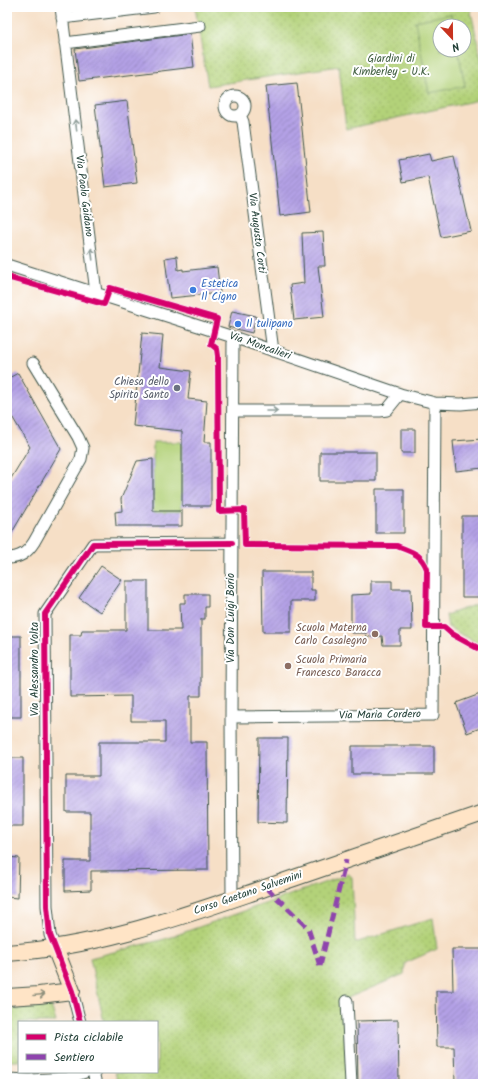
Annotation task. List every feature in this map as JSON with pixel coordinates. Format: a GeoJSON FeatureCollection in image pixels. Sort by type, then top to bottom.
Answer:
{"type":"FeatureCollection","features":[{"type":"Feature","properties":{"kind":"street"},"geometry":{"type":"LineString","coordinates":[[62,13],[154,7]]}},
{"type":"Feature","properties":{"kind":"street","name":"Via Paolo Gaidano"},"geometry":{"type":"LineString","coordinates":[[62,13],[96,293]]}},
{"type":"Feature","properties":{"kind":"street"},"geometry":{"type":"LineString","coordinates":[[65,43],[200,26]]}},
{"type":"Feature","properties":{"kind":"street","name":"Via Augusto Corti"},"geometry":{"type":"LineString","coordinates":[[240,115],[243,122],[273,350]]}},
{"type":"Feature","properties":{"kind":"street"},"geometry":{"type":"LineString","coordinates":[[7,265],[96,293]]}},
{"type":"Feature","properties":{"kind":"street","name":"Via Moncalieri"},"geometry":{"type":"LineString","coordinates":[[96,293],[273,350],[400,394],[435,403],[461,404],[483,402]]}},
{"type":"Feature","properties":{"kind":"street","name":"Via Don Luigi Borio"},"geometry":{"type":"LineString","coordinates":[[232,899],[231,717],[233,337]]}},
{"type":"Feature","properties":{"kind":"street"},"geometry":{"type":"LineString","coordinates":[[7,558],[16,558],[27,552],[34,542],[81,459],[83,448],[78,437],[33,363]]}},
{"type":"Feature","properties":{"kind":"street"},"geometry":{"type":"LineString","coordinates":[[233,411],[380,411],[387,410],[400,394]]}},
{"type":"Feature","properties":{"kind":"street","name":"Via Maria Cordero"},"geometry":{"type":"LineString","coordinates":[[231,717],[433,715],[435,403]]}},
{"type":"Feature","properties":{"kind":"street","name":"Via Alessandro Volta"},"geometry":{"type":"LineString","coordinates":[[55,948],[50,935],[47,906],[45,614],[93,544],[232,543]]}},
{"type":"Feature","properties":{"kind":"street","name":"Corso Gaetano Salvemini"},"geometry":{"type":"LineString","coordinates":[[7,953],[55,948],[143,929],[483,813]]}},
{"type":"Feature","properties":{"kind":"street"},"geometry":{"type":"LineString","coordinates":[[55,948],[72,991],[80,1021]]}},
{"type":"Feature","properties":{"kind":"street"},"geometry":{"type":"LineString","coordinates":[[7,997],[39,996],[72,991]]}},
{"type":"Feature","properties":{"kind":"street"},"geometry":{"type":"LineString","coordinates":[[347,1001],[351,1084]]}},
{"type":"Feature","properties":{"kind":"street"},"geometry":{"type":"LineString","coordinates":[[7,1079],[29,1080],[68,1078],[82,1073]]}},
{"type":"Feature","properties":{"kind":"street"},"geometry":{"type":"LineString","coordinates":[[93,1073],[96,1084]]}},
{"type":"Feature","properties":{"kind":"green space","name":"Giardini di Kimberley - U.K."},"geometry":{"type":"Polygon","coordinates":[[[195,7],[470,7],[483,67],[483,99],[346,129],[339,66],[208,86],[195,7]]]}},
{"type":"Feature","properties":{"kind":"green space"},"geometry":{"type":"Polygon","coordinates":[[[451,14],[452,18],[432,18],[432,58],[460,58],[465,86],[429,93],[415,21],[451,14]]]}},
{"type":"Feature","properties":{"kind":"green space"},"geometry":{"type":"Polygon","coordinates":[[[153,442],[182,442],[182,511],[153,511],[153,442]]]}},
{"type":"Feature","properties":{"kind":"green space"},"geometry":{"type":"Polygon","coordinates":[[[483,602],[483,646],[448,627],[446,615],[483,602]]]}},
{"type":"Feature","properties":{"kind":"green space"},"geometry":{"type":"Polygon","coordinates":[[[349,874],[352,877],[355,943],[433,918],[437,949],[405,963],[404,974],[343,1000],[347,1084],[118,1084],[115,1073],[158,1073],[158,1021],[104,1021],[90,958],[165,939],[349,874]]]}},
{"type":"Feature","properties":{"kind":"green space"},"geometry":{"type":"Polygon","coordinates":[[[51,1005],[56,1021],[18,1021],[18,1061],[7,1061],[7,1010],[51,1005]]]}},
{"type":"Feature","properties":{"kind":"building"},"geometry":{"type":"Polygon","coordinates":[[[190,34],[194,67],[79,81],[75,49],[190,34]]]}},
{"type":"Feature","properties":{"kind":"building"},"geometry":{"type":"Polygon","coordinates":[[[297,83],[311,212],[280,216],[266,86],[297,83]]]}},
{"type":"Feature","properties":{"kind":"building"},"geometry":{"type":"Polygon","coordinates":[[[127,101],[137,183],[105,187],[95,105],[127,101]]]}},
{"type":"Feature","properties":{"kind":"building"},"geometry":{"type":"Polygon","coordinates":[[[429,154],[431,161],[454,156],[471,231],[441,237],[428,177],[403,182],[399,160],[429,154]]]}},
{"type":"Feature","properties":{"kind":"building"},"geometry":{"type":"Polygon","coordinates":[[[323,232],[325,266],[318,266],[324,317],[294,320],[290,285],[304,283],[302,233],[323,232]]]}},
{"type":"Feature","properties":{"kind":"building"},"geometry":{"type":"Polygon","coordinates":[[[177,256],[178,270],[183,269],[183,271],[217,267],[220,293],[170,298],[165,258],[177,256]]]}},
{"type":"Feature","properties":{"kind":"building"},"geometry":{"type":"Polygon","coordinates":[[[232,311],[256,316],[252,333],[228,327],[232,311]]]}},
{"type":"Feature","properties":{"kind":"building"},"geometry":{"type":"Polygon","coordinates":[[[142,333],[163,335],[160,367],[191,371],[188,399],[207,401],[204,442],[211,442],[211,506],[182,506],[182,431],[133,426],[142,333]]]}},
{"type":"Feature","properties":{"kind":"building"},"geometry":{"type":"Polygon","coordinates":[[[18,373],[61,449],[7,541],[7,485],[30,447],[7,408],[7,379],[18,373]]]}},
{"type":"Feature","properties":{"kind":"building"},"geometry":{"type":"Polygon","coordinates":[[[401,429],[415,429],[415,453],[401,453],[401,429]]]}},
{"type":"Feature","properties":{"kind":"building"},"geometry":{"type":"Polygon","coordinates":[[[483,439],[483,468],[456,471],[453,441],[483,439]]]}},
{"type":"Feature","properties":{"kind":"building"},"geometry":{"type":"Polygon","coordinates":[[[320,452],[376,452],[376,481],[320,481],[320,452]]]}},
{"type":"Feature","properties":{"kind":"building"},"geometry":{"type":"Polygon","coordinates":[[[153,459],[153,511],[182,511],[182,526],[116,526],[115,512],[122,511],[121,499],[137,461],[153,459]]]}},
{"type":"Feature","properties":{"kind":"building"},"geometry":{"type":"Polygon","coordinates":[[[376,489],[404,489],[404,533],[376,533],[376,489]]]}},
{"type":"Feature","properties":{"kind":"building"},"geometry":{"type":"Polygon","coordinates":[[[462,516],[483,516],[483,597],[462,597],[462,516]]]}},
{"type":"Feature","properties":{"kind":"building"},"geometry":{"type":"Polygon","coordinates":[[[101,566],[122,580],[100,612],[79,598],[101,566]]]}},
{"type":"Feature","properties":{"kind":"building"},"geometry":{"type":"Polygon","coordinates":[[[262,572],[311,572],[311,590],[315,590],[315,601],[291,601],[291,632],[263,632],[262,572]]]}},
{"type":"Feature","properties":{"kind":"building"},"geometry":{"type":"Polygon","coordinates":[[[126,581],[148,581],[148,630],[181,630],[180,603],[185,603],[185,594],[208,594],[208,607],[205,607],[205,619],[201,619],[201,696],[190,696],[190,742],[207,742],[208,870],[91,871],[91,890],[65,891],[65,861],[90,861],[90,812],[66,812],[66,776],[99,776],[99,742],[165,742],[165,721],[131,721],[131,696],[70,697],[70,635],[81,635],[82,630],[126,630],[126,581]]]}},
{"type":"Feature","properties":{"kind":"building"},"geometry":{"type":"Polygon","coordinates":[[[371,581],[392,581],[392,589],[411,589],[412,630],[400,630],[400,645],[383,645],[382,636],[367,637],[366,633],[351,633],[351,595],[371,594],[371,581]]]}},
{"type":"Feature","properties":{"kind":"building"},"geometry":{"type":"Polygon","coordinates":[[[7,636],[21,636],[21,717],[7,717],[7,636]]]}},
{"type":"Feature","properties":{"kind":"building"},"geometry":{"type":"Polygon","coordinates":[[[483,693],[483,727],[467,733],[456,703],[483,693]]]}},
{"type":"Feature","properties":{"kind":"building"},"geometry":{"type":"Polygon","coordinates":[[[259,738],[288,738],[287,823],[258,822],[259,738]]]}},
{"type":"Feature","properties":{"kind":"building"},"geometry":{"type":"Polygon","coordinates":[[[352,746],[434,746],[434,774],[352,774],[352,746]]]}},
{"type":"Feature","properties":{"kind":"building"},"geometry":{"type":"Polygon","coordinates":[[[7,758],[23,758],[23,826],[7,826],[7,758]]]}},
{"type":"Feature","properties":{"kind":"building"},"geometry":{"type":"Polygon","coordinates":[[[7,857],[19,858],[18,898],[7,897],[7,857]]]}},
{"type":"Feature","properties":{"kind":"building"},"geometry":{"type":"Polygon","coordinates":[[[452,949],[483,949],[483,1084],[455,1084],[454,1047],[437,1047],[436,991],[453,991],[452,949]]]}},
{"type":"Feature","properties":{"kind":"building"},"geometry":{"type":"Polygon","coordinates":[[[398,1020],[399,1084],[358,1084],[357,1021],[398,1020]]]}},
{"type":"Feature","properties":{"kind":"marked path"},"geometry":{"type":"LineString","coordinates":[[320,966],[346,860]]}},
{"type":"Feature","properties":{"kind":"marked path"},"geometry":{"type":"LineString","coordinates":[[266,887],[308,928],[320,966]]}},
{"type":"Feature","properties":{"kind":"cycle path"},"geometry":{"type":"LineString","coordinates":[[7,277],[104,304],[110,288],[217,319],[211,344],[217,349],[218,356],[219,511],[244,510],[245,545],[397,546],[411,552],[419,556],[427,569],[426,627],[444,627],[452,634],[483,651]]}},
{"type":"Feature","properties":{"kind":"cycle path"},"geometry":{"type":"LineString","coordinates":[[80,1021],[72,991],[50,935],[47,906],[45,614],[93,544],[232,543]]}},
{"type":"Feature","properties":{"kind":"place","name":"Estetica Il Cigno"},"geometry":{"type":"Point","coordinates":[193,290]}},
{"type":"Feature","properties":{"kind":"place","name":"Il tulipano"},"geometry":{"type":"Point","coordinates":[238,324]}},
{"type":"Feature","properties":{"kind":"place","name":"Chiesa dello Spirito Santo"},"geometry":{"type":"Point","coordinates":[177,388]}},
{"type":"Feature","properties":{"kind":"place","name":"Scuola Materna Carlo Casalegno"},"geometry":{"type":"Point","coordinates":[375,634]}},
{"type":"Feature","properties":{"kind":"place","name":"Scuola Primaria Francesco Baracca"},"geometry":{"type":"Point","coordinates":[288,666]}}]}
